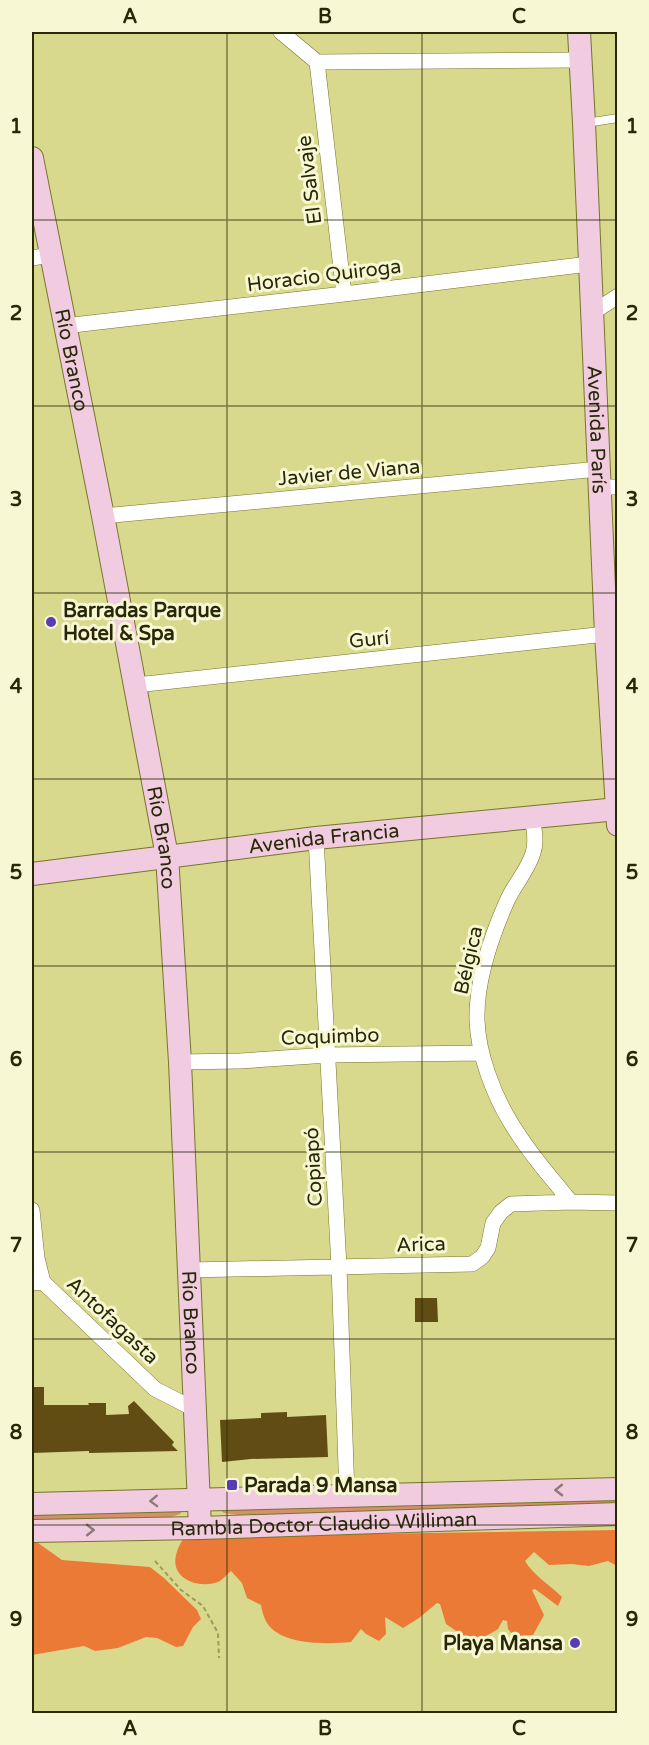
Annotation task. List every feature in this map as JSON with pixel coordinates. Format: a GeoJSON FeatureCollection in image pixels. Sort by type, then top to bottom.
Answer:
{"type":"FeatureCollection","features":[{"type":"Feature","properties":{"kind":"street"},"geometry":{"type":"LineString","coordinates":[[281,32],[316,62],[580,60]]}},
{"type":"Feature","properties":{"kind":"street","name":"Avenida París"},"geometry":{"type":"LineString","coordinates":[[579,32],[589,264],[605,481],[606,634],[617,815]]}},
{"type":"Feature","properties":{"kind":"street","name":"El Salvaje"},"geometry":{"type":"LineString","coordinates":[[316,62],[344,294]]}},
{"type":"Feature","properties":{"kind":"street","name":"Río Branco"},"geometry":{"type":"LineString","coordinates":[[32,158],[41,257],[64,326],[136,685],[167,856],[180,1062],[200,1528]]}},
{"type":"Feature","properties":{"kind":"street","name":"Horacio Quiroga"},"geometry":{"type":"LineString","coordinates":[[64,326],[589,264]]}},
{"type":"Feature","properties":{"kind":"street"},"geometry":{"type":"LineString","coordinates":[[592,313],[618,296]]}},
{"type":"Feature","properties":{"kind":"street","name":"Javier de Viana"},"geometry":{"type":"LineString","coordinates":[[103,516],[605,481]]}},
{"type":"Feature","properties":{"kind":"street","name":"Gurí"},"geometry":{"type":"LineString","coordinates":[[136,685],[606,634]]}},
{"type":"Feature","properties":{"kind":"street","name":"Avenida Francia"},"geometry":{"type":"LineString","coordinates":[[32,874],[316,838],[532,817],[617,815]]}},
{"type":"Feature","properties":{"kind":"street","name":"Bélgica"},"geometry":{"type":"LineString","coordinates":[[532,817],[535,834],[534,853],[507,900],[492,938],[480,987],[477,1020],[482,1053],[494,1088],[510,1122],[536,1160],[572,1202]]}},
{"type":"Feature","properties":{"kind":"street","name":"Copiapó"},"geometry":{"type":"LineString","coordinates":[[316,838],[339,1267],[347,1495]]}},
{"type":"Feature","properties":{"kind":"street","name":"Coquimbo"},"geometry":{"type":"LineString","coordinates":[[180,1062],[240,1061],[328,1055],[482,1053]]}},
{"type":"Feature","properties":{"kind":"street","name":"Arica"},"geometry":{"type":"LineString","coordinates":[[190,1270],[472,1264],[482,1257],[488,1248],[493,1223],[511,1204],[618,1203]]}},
{"type":"Feature","properties":{"kind":"street"},"geometry":{"type":"LineString","coordinates":[[32,1210],[37,1283]]}},
{"type":"Feature","properties":{"kind":"street","name":"Antofagasta"},"geometry":{"type":"LineString","coordinates":[[37,1283],[154,1389],[196,1410]]}},
{"type":"Feature","properties":{"kind":"street","name":"Rambla Doctor Claudio Williman"},"geometry":{"type":"LineString","coordinates":[[32,1504],[618,1489]]}},
{"type":"Feature","properties":{"kind":"street","name":"Rambla Doctor Claudio Williman"},"geometry":{"type":"LineString","coordinates":[[32,1530],[200,1528],[618,1514]]}},
{"type":"Feature","properties":{"kind":"lane"},"geometry":{"type":"LineString","coordinates":[[584,123],[618,118]]}},
{"type":"Feature","properties":{"kind":"path"},"geometry":{"type":"LineString","coordinates":[[155,1561],[181,1590],[203,1606],[218,1633],[219,1658]]}},
{"type":"Feature","properties":{"kind":"shaded area"},"geometry":{"type":"Polygon","coordinates":[[[618,1497],[617,1507],[238,1515],[222,1511],[222,1509],[618,1497]]]}},
{"type":"Feature","properties":{"kind":"shaded area"},"geometry":{"type":"Polygon","coordinates":[[[32,1510],[182,1511],[171,1517],[32,1520],[32,1510]]]}},
{"type":"Feature","properties":{"kind":"shaded area"},"geometry":{"type":"Polygon","coordinates":[[[617,1530],[617,1566],[608,1561],[589,1566],[549,1565],[534,1552],[525,1561],[562,1597],[558,1606],[535,1589],[532,1590],[544,1615],[533,1635],[514,1636],[508,1629],[507,1621],[503,1620],[498,1629],[483,1638],[462,1635],[446,1624],[440,1604],[437,1603],[403,1628],[385,1617],[386,1634],[379,1641],[361,1629],[351,1642],[318,1643],[294,1640],[274,1631],[267,1623],[261,1605],[247,1598],[242,1583],[231,1571],[220,1581],[196,1583],[182,1577],[175,1564],[184,1537],[617,1530]]]}},
{"type":"Feature","properties":{"kind":"shaded area"},"geometry":{"type":"Polygon","coordinates":[[[32,1543],[38,1543],[62,1560],[150,1567],[197,1610],[201,1619],[193,1627],[183,1646],[176,1647],[157,1638],[146,1637],[118,1648],[95,1651],[84,1646],[32,1655],[32,1543]]]}},
{"type":"Feature","properties":{"kind":"building"},"geometry":{"type":"Polygon","coordinates":[[[415,1298],[437,1298],[438,1322],[415,1322],[415,1298]]]}},
{"type":"Feature","properties":{"kind":"building"},"geometry":{"type":"Polygon","coordinates":[[[32,1387],[44,1387],[44,1405],[106,1403],[106,1415],[129,1414],[128,1406],[134,1401],[174,1442],[172,1445],[178,1451],[32,1453],[32,1387]]]}},
{"type":"Feature","properties":{"kind":"building"},"geometry":{"type":"Polygon","coordinates":[[[287,1412],[287,1417],[326,1415],[328,1457],[222,1462],[220,1420],[261,1418],[261,1413],[287,1412]]]}},
{"type":"Feature","properties":{"kind":"place","name":"Barradas Parque Hotel & Spa"},"geometry":{"type":"Point","coordinates":[51,622]}},
{"type":"Feature","properties":{"kind":"place","name":"Parada 9 Mansa"},"geometry":{"type":"Point","coordinates":[232,1485]}},
{"type":"Feature","properties":{"kind":"place","name":"Playa Mansa"},"geometry":{"type":"Point","coordinates":[575,1643]}}]}
